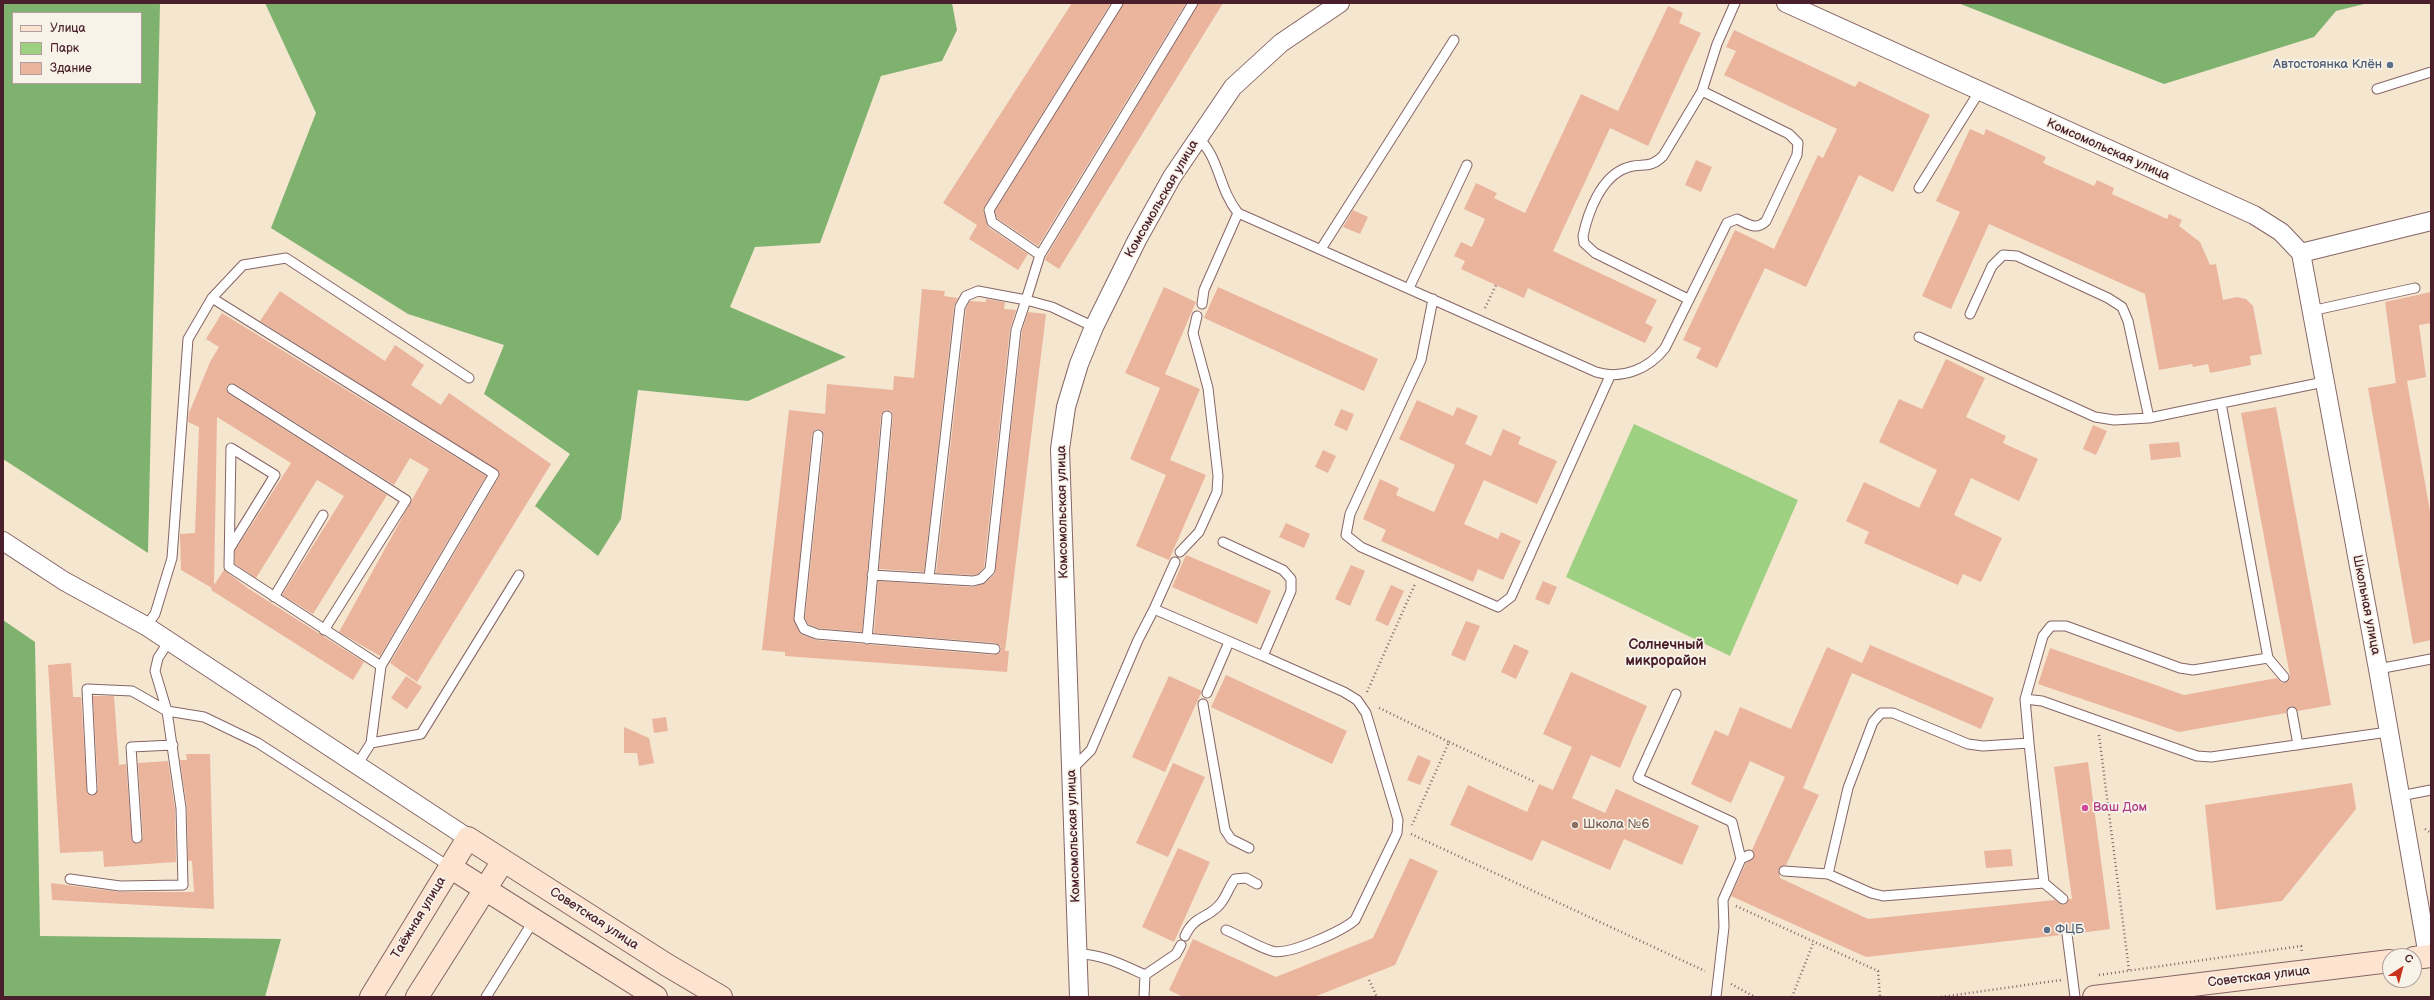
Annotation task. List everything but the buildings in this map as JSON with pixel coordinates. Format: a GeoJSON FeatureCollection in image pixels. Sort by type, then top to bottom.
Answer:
{"type":"FeatureCollection","features":[{"type":"Feature","properties":{"kind":"street","name":"Комсомольская улица"},"geometry":{"type":"LineString","coordinates":[[1079,997],[1060,449],[1066,407],[1079,364],[1094,327],[1137,240],[1197,137],[1233,87],[1281,43],[1340,3]]}},
{"type":"Feature","properties":{"kind":"street","name":"Комсомольская улица"},"geometry":{"type":"LineString","coordinates":[[1786,3],[1979,92],[2254,215],[2281,232],[2301,253]]}},
{"type":"Feature","properties":{"kind":"street"},"geometry":{"type":"LineString","coordinates":[[2301,253],[2431,221]]}},
{"type":"Feature","properties":{"kind":"street","name":"Школьная улица"},"geometry":{"type":"LineString","coordinates":[[2301,253],[2378,669],[2400,796],[2424,957]]}},
{"type":"Feature","properties":{"kind":"street"},"geometry":{"type":"LineString","coordinates":[[3,541],[64,581],[146,626],[468,838]]}},
{"type":"Feature","properties":{"kind":"street","name":"Таёжная улица"},"geometry":{"type":"LineString","coordinates":[[371,997],[468,838]]}},
{"type":"Feature","properties":{"kind":"street","name":"Советская улица"},"geometry":{"type":"LineString","coordinates":[[468,838],[667,965],[721,997]]}},
{"type":"Feature","properties":{"kind":"street"},"geometry":{"type":"LineString","coordinates":[[417,997],[503,861]]}},
{"type":"Feature","properties":{"kind":"street"},"geometry":{"type":"LineString","coordinates":[[450,866],[656,997]]}},
{"type":"Feature","properties":{"kind":"street","name":"Советская улица"},"geometry":{"type":"LineString","coordinates":[[2094,997],[2129,995],[2382,962]]}},
{"type":"Feature","properties":{"kind":"lane"},"geometry":{"type":"LineString","coordinates":[[1040,255],[992,222],[989,210],[1118,3]]}},
{"type":"Feature","properties":{"kind":"lane"},"geometry":{"type":"LineString","coordinates":[[872,574],[973,581],[981,579],[990,570],[1016,330],[1040,255],[1193,3]]}},
{"type":"Feature","properties":{"kind":"lane"},"geometry":{"type":"LineString","coordinates":[[1688,299],[1595,253],[1584,242],[1583,236],[1600,192],[1609,179],[1627,167],[1646,166],[1656,163],[1663,156],[1702,91],[1717,44],[1735,3]]}},
{"type":"Feature","properties":{"kind":"lane"},"geometry":{"type":"LineString","coordinates":[[1321,249],[1454,40]]}},
{"type":"Feature","properties":{"kind":"lane"},"geometry":{"type":"LineString","coordinates":[[2377,89],[2431,72]]}},
{"type":"Feature","properties":{"kind":"lane"},"geometry":{"type":"LineString","coordinates":[[1197,137],[1207,146],[1227,200],[1238,213],[1596,372],[1610,376],[1635,370],[1657,358],[1665,348],[1727,223],[1737,219],[1755,227],[1761,226],[1766,221],[1798,149],[1795,138],[1789,134],[1702,91]]}},
{"type":"Feature","properties":{"kind":"lane"},"geometry":{"type":"LineString","coordinates":[[1919,188],[1979,92]]}},
{"type":"Feature","properties":{"kind":"lane"},"geometry":{"type":"LineString","coordinates":[[1409,288],[1467,165]]}},
{"type":"Feature","properties":{"kind":"lane"},"geometry":{"type":"LineString","coordinates":[[1202,304],[1204,290],[1238,213]]}},
{"type":"Feature","properties":{"kind":"lane"},"geometry":{"type":"LineString","coordinates":[[1970,314],[1992,266],[2003,256],[2017,256],[2108,298],[2122,307],[2128,321],[2149,418]]}},
{"type":"Feature","properties":{"kind":"lane"},"geometry":{"type":"LineString","coordinates":[[146,626],[155,614],[172,558],[188,339],[212,298],[243,265],[286,258],[469,378]]}},
{"type":"Feature","properties":{"kind":"lane"},"geometry":{"type":"LineString","coordinates":[[2311,311],[2415,288]]}},
{"type":"Feature","properties":{"kind":"lane"},"geometry":{"type":"LineString","coordinates":[[929,578],[960,307],[966,296],[978,291],[1026,300],[1052,307],[1094,327]]}},
{"type":"Feature","properties":{"kind":"lane"},"geometry":{"type":"LineString","coordinates":[[212,298],[494,474],[380,666],[371,743],[357,765]]}},
{"type":"Feature","properties":{"kind":"lane"},"geometry":{"type":"LineString","coordinates":[[1433,299],[1421,360],[1350,514],[1346,535],[1361,547],[1498,607],[1511,597],[1610,376]]}},
{"type":"Feature","properties":{"kind":"lane"},"geometry":{"type":"LineString","coordinates":[[1180,552],[1200,532],[1217,492],[1218,476],[1208,388],[1193,333],[1197,316]]}},
{"type":"Feature","properties":{"kind":"lane"},"geometry":{"type":"LineString","coordinates":[[1919,337],[2095,417],[2114,420],[2149,418],[2324,382]]}},
{"type":"Feature","properties":{"kind":"lane"},"geometry":{"type":"LineString","coordinates":[[232,389],[406,500],[324,630]]}},
{"type":"Feature","properties":{"kind":"lane"},"geometry":{"type":"LineString","coordinates":[[2221,403],[2268,658],[2284,677]]}},
{"type":"Feature","properties":{"kind":"lane"},"geometry":{"type":"LineString","coordinates":[[866,639],[887,416]]}},
{"type":"Feature","properties":{"kind":"lane"},"geometry":{"type":"LineString","coordinates":[[818,435],[799,619],[804,630],[817,634],[866,639],[995,649]]}},
{"type":"Feature","properties":{"kind":"lane"},"geometry":{"type":"LineString","coordinates":[[230,548],[275,475],[230,448],[229,567],[380,666]]}},
{"type":"Feature","properties":{"kind":"lane"},"geometry":{"type":"LineString","coordinates":[[274,597],[323,515]]}},
{"type":"Feature","properties":{"kind":"lane"},"geometry":{"type":"LineString","coordinates":[[1223,542],[1283,570],[1291,579],[1291,591],[1263,656]]}},
{"type":"Feature","properties":{"kind":"lane"},"geometry":{"type":"LineString","coordinates":[[1071,770],[1091,750],[1138,640],[1175,562]]}},
{"type":"Feature","properties":{"kind":"lane"},"geometry":{"type":"LineString","coordinates":[[371,743],[421,734],[519,575]]}},
{"type":"Feature","properties":{"kind":"lane"},"geometry":{"type":"LineString","coordinates":[[1154,609],[1344,692],[1357,700],[1366,713],[1398,820],[1397,833],[1355,920],[1346,928],[1286,951],[1273,951],[1226,930]]}},
{"type":"Feature","properties":{"kind":"lane"},"geometry":{"type":"LineString","coordinates":[[2064,900],[2044,883],[2025,699],[2043,636],[2052,626],[2066,626],[2180,668],[2193,670],[2268,658]]}},
{"type":"Feature","properties":{"kind":"lane"},"geometry":{"type":"LineString","coordinates":[[70,879],[120,886],[183,885],[181,808],[173,745],[167,711],[155,670],[158,658],[169,641]]}},
{"type":"Feature","properties":{"kind":"lane"},"geometry":{"type":"LineString","coordinates":[[1207,693],[1229,642]]}},
{"type":"Feature","properties":{"kind":"lane"},"geometry":{"type":"LineString","coordinates":[[2378,669],[2431,659]]}},
{"type":"Feature","properties":{"kind":"lane"},"geometry":{"type":"LineString","coordinates":[[92,790],[87,689],[132,691],[167,711],[204,717],[258,743],[450,866]]}},
{"type":"Feature","properties":{"kind":"lane"},"geometry":{"type":"LineString","coordinates":[[1676,694],[1638,778],[1732,822],[1745,857],[1723,900],[1724,927],[1716,997]]}},
{"type":"Feature","properties":{"kind":"lane"},"geometry":{"type":"LineString","coordinates":[[2025,699],[2042,701],[2197,756],[2211,758],[2388,732]]}},
{"type":"Feature","properties":{"kind":"lane"},"geometry":{"type":"LineString","coordinates":[[1203,704],[1225,830],[1231,839],[1249,848]]}},
{"type":"Feature","properties":{"kind":"lane"},"geometry":{"type":"LineString","coordinates":[[2292,712],[2298,745]]}},
{"type":"Feature","properties":{"kind":"lane"},"geometry":{"type":"LineString","coordinates":[[1828,874],[1848,788],[1873,722],[1882,713],[1893,713],[1968,744],[1983,746],[2029,743]]}},
{"type":"Feature","properties":{"kind":"lane"},"geometry":{"type":"LineString","coordinates":[[136,838],[131,747],[173,745]]}},
{"type":"Feature","properties":{"kind":"lane"},"geometry":{"type":"LineString","coordinates":[[2400,796],[2431,790]]}},
{"type":"Feature","properties":{"kind":"lane"},"geometry":{"type":"LineString","coordinates":[[1784,871],[1828,874],[1871,893],[1883,896],[2044,883]]}},
{"type":"Feature","properties":{"kind":"lane"},"geometry":{"type":"LineString","coordinates":[[1185,936],[1190,924],[1221,902],[1228,888],[1235,879],[1246,878],[1257,884]]}},
{"type":"Feature","properties":{"kind":"lane"},"geometry":{"type":"LineString","coordinates":[[486,997],[534,920]]}},
{"type":"Feature","properties":{"kind":"lane"},"geometry":{"type":"LineString","coordinates":[[2067,934],[2075,997]]}},
{"type":"Feature","properties":{"kind":"lane"},"geometry":{"type":"LineString","coordinates":[[1145,975],[1176,954],[1181,945]]}},
{"type":"Feature","properties":{"kind":"lane"},"geometry":{"type":"LineString","coordinates":[[1078,954],[1092,954],[1108,959],[1145,975]]}},
{"type":"Feature","properties":{"kind":"lane"},"geometry":{"type":"LineString","coordinates":[[1144,997],[1145,975]]}},
{"type":"Feature","properties":{"kind":"path"},"geometry":{"type":"LineString","coordinates":[[1483,312],[1497,283]]}},
{"type":"Feature","properties":{"kind":"path"},"geometry":{"type":"LineString","coordinates":[[1344,692],[1364,700],[1420,573]]}},
{"type":"Feature","properties":{"kind":"path"},"geometry":{"type":"LineString","coordinates":[[1378,707],[1535,782]]}},
{"type":"Feature","properties":{"kind":"path"},"geometry":{"type":"LineString","coordinates":[[2097,720],[2128,970]]}},
{"type":"Feature","properties":{"kind":"path"},"geometry":{"type":"LineString","coordinates":[[1449,742],[1408,832],[1756,997]]}},
{"type":"Feature","properties":{"kind":"path"},"geometry":{"type":"LineString","coordinates":[[1723,900],[1878,971],[1880,997]]}},
{"type":"Feature","properties":{"kind":"path"},"geometry":{"type":"LineString","coordinates":[[1792,997],[1814,941]]}},
{"type":"Feature","properties":{"kind":"path"},"geometry":{"type":"LineString","coordinates":[[1369,980],[1377,997]]}},
{"type":"Feature","properties":{"kind":"green space"},"geometry":{"type":"Polygon","coordinates":[[[3,3],[160,3],[148,553],[3,459],[3,3]]]}},
{"type":"Feature","properties":{"kind":"green space"},"geometry":{"type":"Polygon","coordinates":[[[265,3],[952,3],[957,30],[942,61],[881,76],[820,243],[755,247],[730,307],[846,357],[748,401],[638,390],[621,519],[598,556],[535,506],[570,454],[484,394],[504,345],[408,314],[271,228],[316,113],[265,3]]]}},
{"type":"Feature","properties":{"kind":"green space"},"geometry":{"type":"Polygon","coordinates":[[[1958,3],[2368,3],[2336,11],[2314,37],[2164,84],[1958,3]]]}},
{"type":"Feature","properties":{"kind":"green space"},"geometry":{"type":"Polygon","coordinates":[[[1634,424],[1798,500],[1730,656],[1566,577],[1634,424]]]}},
{"type":"Feature","properties":{"kind":"green space"},"geometry":{"type":"Polygon","coordinates":[[[3,620],[35,642],[40,936],[281,939],[265,997],[3,997],[3,620]]]}},
{"type":"Feature","properties":{"kind":"place","name":"Автостоянка Клён"},"geometry":{"type":"Point","coordinates":[2390,65]}},
{"type":"Feature","properties":{"kind":"place","name":"Ваш Дом"},"geometry":{"type":"Point","coordinates":[2085,808]}},
{"type":"Feature","properties":{"kind":"place","name":"Школа №6"},"geometry":{"type":"Point","coordinates":[1575,825]}},
{"type":"Feature","properties":{"kind":"place","name":"ФЦБ"},"geometry":{"type":"Point","coordinates":[2047,930]}},
{"type":"Feature","properties":{"kind":"district","name":"Солнечный микрорайон"},"geometry":{"type":"Point","coordinates":[1666,654]}}]}
